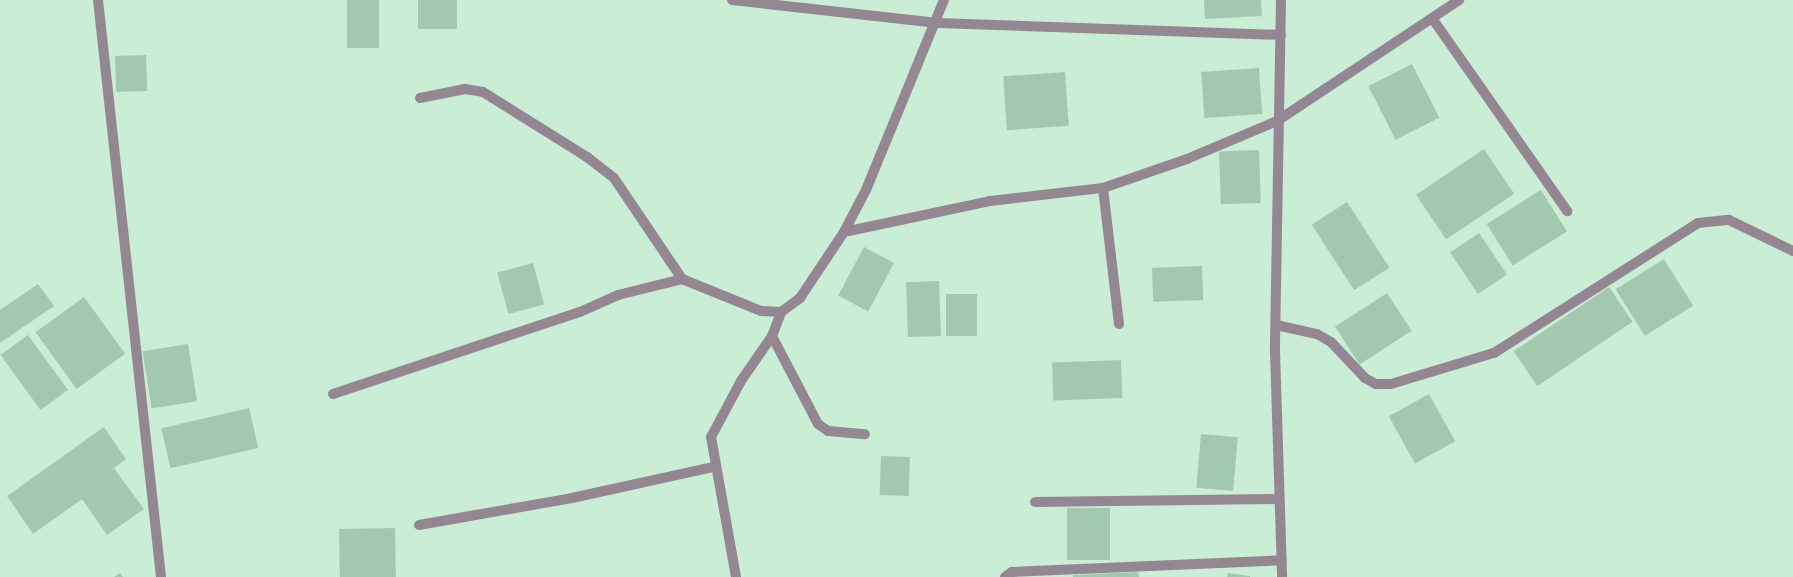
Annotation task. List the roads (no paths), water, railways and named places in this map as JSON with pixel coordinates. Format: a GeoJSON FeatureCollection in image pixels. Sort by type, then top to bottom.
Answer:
{"type":"FeatureCollection","features":[{"type":"Feature","properties":{"kind":"street"},"geometry":{"type":"LineString","coordinates":[[98,0],[161,577]]}},
{"type":"Feature","properties":{"kind":"street"},"geometry":{"type":"LineString","coordinates":[[732,0],[938,23],[1281,35]]}},
{"type":"Feature","properties":{"kind":"street"},"geometry":{"type":"LineString","coordinates":[[736,577],[730,533],[714,467],[711,437],[740,381],[772,336],[782,312],[800,298],[844,232],[866,190],[938,23],[944,0]]}},
{"type":"Feature","properties":{"kind":"street"},"geometry":{"type":"LineString","coordinates":[[1281,0],[1277,121],[1276,325],[1278,499],[1282,577]]}},
{"type":"Feature","properties":{"kind":"street"},"geometry":{"type":"LineString","coordinates":[[844,232],[990,201],[1064,190],[1103,188],[1187,159],[1277,121],[1460,0]]}},
{"type":"Feature","properties":{"kind":"street"},"geometry":{"type":"LineString","coordinates":[[1432,18],[1567,211]]}},
{"type":"Feature","properties":{"kind":"street"},"geometry":{"type":"LineString","coordinates":[[420,98],[465,89],[483,92],[587,157],[614,178],[682,279],[765,313],[782,312]]}},
{"type":"Feature","properties":{"kind":"street"},"geometry":{"type":"LineString","coordinates":[[1103,188],[1119,324]]}},
{"type":"Feature","properties":{"kind":"street"},"geometry":{"type":"LineString","coordinates":[[1276,325],[1317,334],[1331,342],[1365,378],[1376,384],[1391,384],[1494,353],[1698,223],[1729,220],[1793,251]]}},
{"type":"Feature","properties":{"kind":"street"},"geometry":{"type":"LineString","coordinates":[[333,394],[580,312],[618,295],[682,279]]}},
{"type":"Feature","properties":{"kind":"street"},"geometry":{"type":"LineString","coordinates":[[772,336],[818,424],[828,431],[865,434]]}},
{"type":"Feature","properties":{"kind":"street"},"geometry":{"type":"LineString","coordinates":[[419,525],[572,498],[714,467]]}},
{"type":"Feature","properties":{"kind":"street"},"geometry":{"type":"LineString","coordinates":[[1035,502],[1278,499]]}},
{"type":"Feature","properties":{"kind":"street"},"geometry":{"type":"LineString","coordinates":[[1005,577],[1012,572],[1282,560]]}}]}
